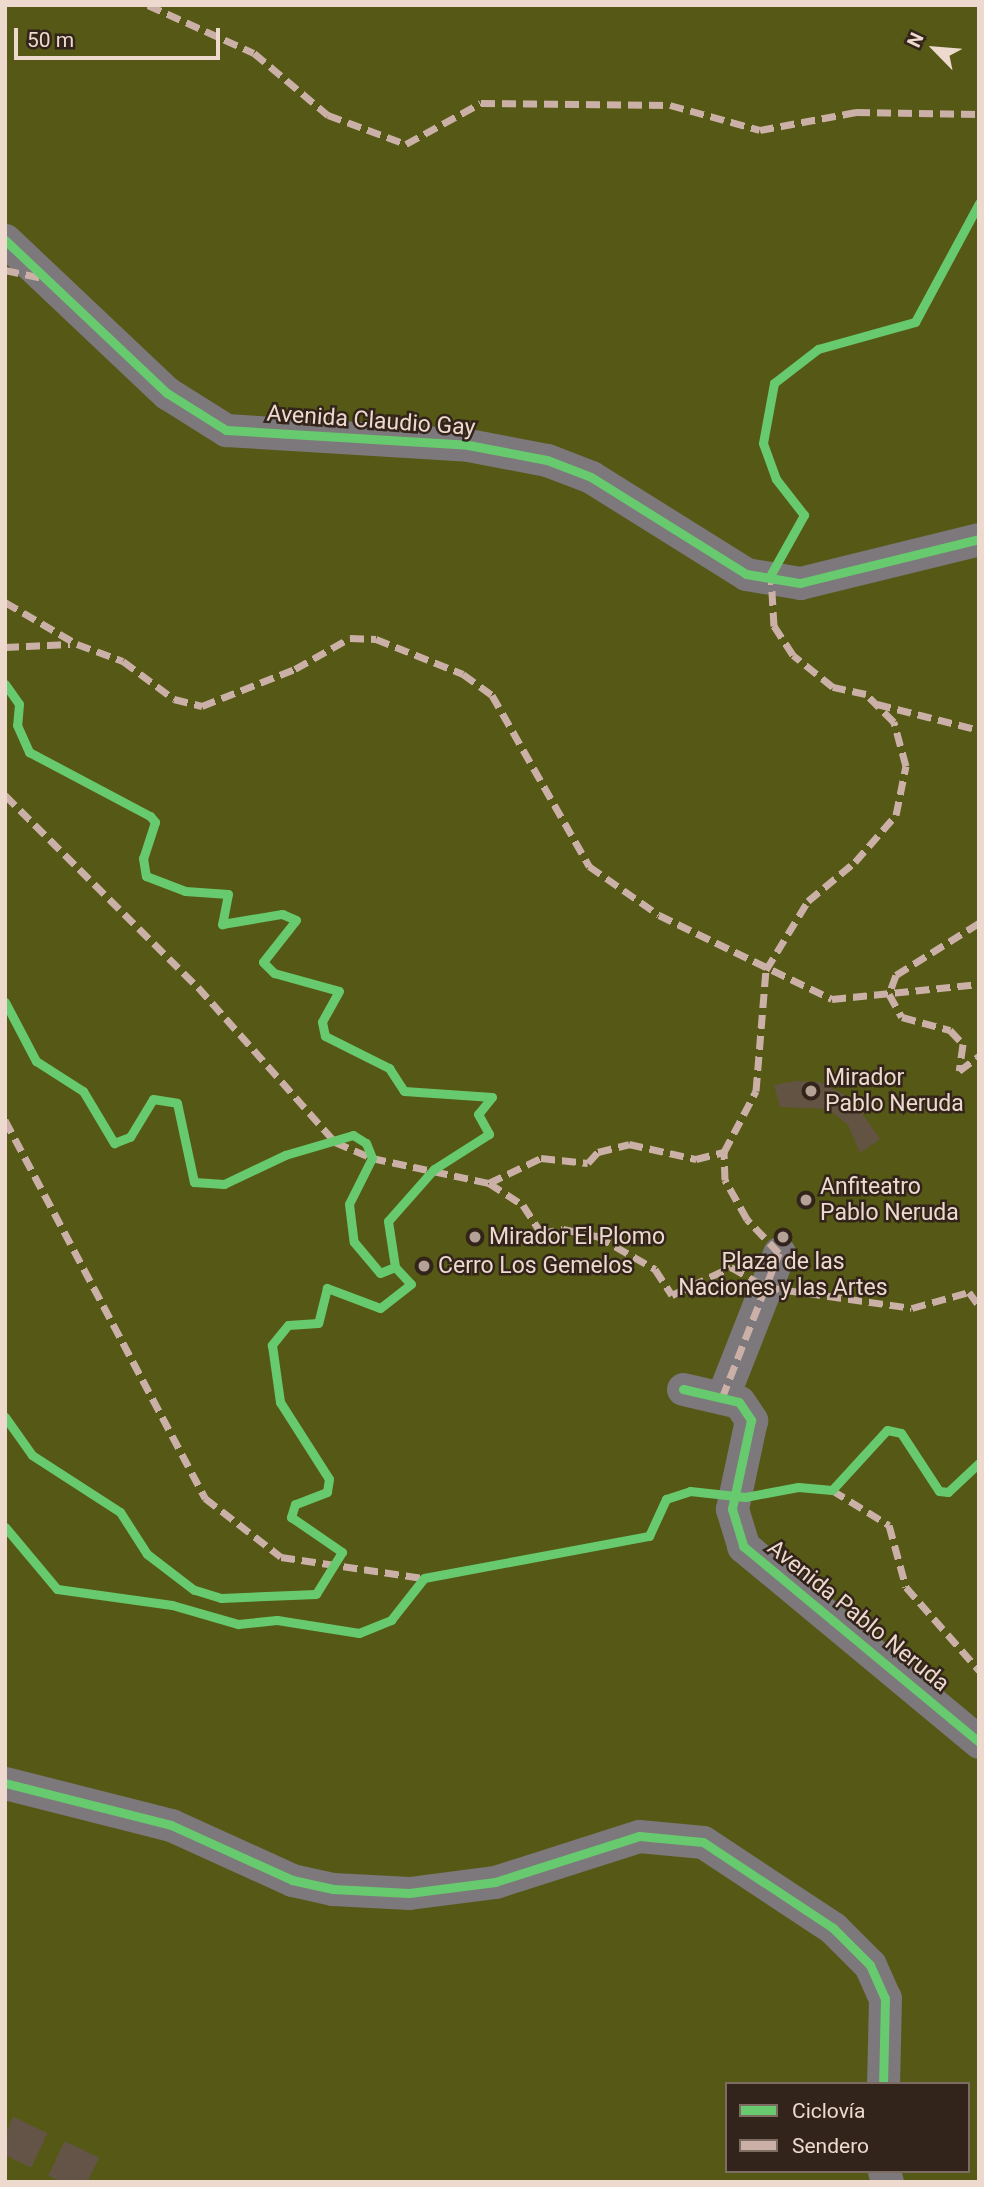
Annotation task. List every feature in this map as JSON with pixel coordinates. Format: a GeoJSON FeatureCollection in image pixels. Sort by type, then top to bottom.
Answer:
{"type":"FeatureCollection","features":[{"type":"Feature","properties":{"kind":"street","name":"Avenida Claudio Gay"},"geometry":{"type":"LineString","coordinates":[[5,240],[167,393],[226,430],[468,445],[547,460],[591,477],[746,574],[800,583],[979,539]]}},
{"type":"Feature","properties":{"kind":"street"},"geometry":{"type":"LineString","coordinates":[[722,1398],[779,1253]]}},
{"type":"Feature","properties":{"kind":"street","name":"Avenida Pablo Neruda"},"geometry":{"type":"LineString","coordinates":[[683,1389],[740,1402],[751,1420],[732,1509],[743,1546],[979,1742]]}},
{"type":"Feature","properties":{"kind":"street"},"geometry":{"type":"LineString","coordinates":[[5,1783],[171,1825],[292,1880],[333,1889],[409,1893],[495,1882],[639,1836],[703,1842],[782,1891],[870,1965],[885,1998],[883,2082]]}},
{"type":"Feature","properties":{"kind":"shaded area"},"geometry":{"type":"Polygon","coordinates":[[[5,5],[979,5],[979,2182],[5,2182],[5,5]]]}},
{"type":"Feature","properties":{"kind":"building"},"geometry":{"type":"Polygon","coordinates":[[[795,1081],[820,1082],[852,1099],[880,1139],[860,1153],[848,1125],[828,1109],[780,1107],[774,1085],[795,1081]]]}},
{"type":"Feature","properties":{"kind":"tunnel"},"geometry":{"type":"LineString","coordinates":[[5,2134],[106,2182]]}},
{"type":"Feature","properties":{"kind":"marked path"},"geometry":{"type":"LineString","coordinates":[[148,5],[254,53],[328,115],[406,144],[481,103],[670,105],[760,130],[856,112],[979,114]]}},
{"type":"Feature","properties":{"kind":"marked path"},"geometry":{"type":"LineString","coordinates":[[5,270],[43,278]]}},
{"type":"Feature","properties":{"kind":"marked path"},"geometry":{"type":"LineString","coordinates":[[722,1398],[779,1253],[747,1219],[725,1180],[724,1152],[756,1091],[766,970],[808,901],[855,862],[896,815],[906,766],[894,722],[866,694],[833,687],[793,655],[774,626],[771,575]]}},
{"type":"Feature","properties":{"kind":"marked path"},"geometry":{"type":"LineString","coordinates":[[5,602],[77,644],[123,661],[174,699],[202,706],[295,669],[350,638],[376,639],[463,674],[492,695],[589,866],[659,915],[832,999],[979,984]]}},
{"type":"Feature","properties":{"kind":"marked path"},"geometry":{"type":"LineString","coordinates":[[5,647],[70,644]]}},
{"type":"Feature","properties":{"kind":"marked path"},"geometry":{"type":"LineString","coordinates":[[877,704],[979,730]]}},
{"type":"Feature","properties":{"kind":"marked path"},"geometry":{"type":"LineString","coordinates":[[5,795],[198,987],[335,1142],[372,1158],[489,1183],[523,1205],[541,1233],[563,1229],[597,1236],[655,1269],[672,1295],[731,1267],[765,1287],[912,1308],[969,1292],[979,1306]]}},
{"type":"Feature","properties":{"kind":"marked path"},"geometry":{"type":"LineString","coordinates":[[979,923],[896,975],[889,994],[902,1017],[950,1030],[963,1044],[959,1071],[979,1056]]}},
{"type":"Feature","properties":{"kind":"marked path"},"geometry":{"type":"LineString","coordinates":[[5,1120],[205,1498],[281,1557],[424,1578]]}},
{"type":"Feature","properties":{"kind":"marked path"},"geometry":{"type":"LineString","coordinates":[[489,1183],[541,1158],[588,1163],[598,1152],[629,1144],[696,1159],[724,1152]]}},
{"type":"Feature","properties":{"kind":"marked path"},"geometry":{"type":"LineString","coordinates":[[832,1490],[889,1525],[906,1587],[979,1670]]}},
{"type":"Feature","properties":{"kind":"cycle path"},"geometry":{"type":"LineString","coordinates":[[771,574],[804,515],[776,479],[763,443],[774,383],[818,349],[915,322],[979,203]]}},
{"type":"Feature","properties":{"kind":"cycle path"},"geometry":{"type":"LineString","coordinates":[[5,240],[167,393],[226,430],[468,445],[547,460],[591,477],[746,574],[800,583],[979,539]]}},
{"type":"Feature","properties":{"kind":"cycle path"},"geometry":{"type":"LineString","coordinates":[[5,684],[19,704],[17,725],[29,752],[150,816],[155,822],[143,858],[146,876],[185,891],[228,894],[222,924],[282,914],[296,920],[263,962],[274,973],[339,991],[322,1022],[325,1036],[389,1068],[404,1091],[492,1097],[478,1114],[489,1134],[434,1169],[388,1221],[395,1267],[411,1284],[380,1308],[327,1288],[318,1323],[288,1325],[272,1345],[280,1402],[329,1479],[327,1492],[295,1504],[291,1517],[342,1552],[316,1594],[221,1598],[194,1590],[147,1554],[120,1512],[32,1455],[5,1417]]}},
{"type":"Feature","properties":{"kind":"cycle path"},"geometry":{"type":"LineString","coordinates":[[5,1002],[36,1061],[83,1091],[114,1143],[130,1137],[153,1099],[177,1103],[194,1182],[224,1184],[285,1155],[353,1135],[366,1143],[372,1158],[349,1204],[354,1242],[380,1273],[395,1267]]}},
{"type":"Feature","properties":{"kind":"cycle path"},"geometry":{"type":"LineString","coordinates":[[683,1389],[739,1402],[751,1420],[732,1509],[743,1546],[979,1742]]}},
{"type":"Feature","properties":{"kind":"cycle path"},"geometry":{"type":"LineString","coordinates":[[5,1527],[57,1589],[172,1605],[238,1624],[277,1620],[359,1633],[391,1620],[424,1578],[649,1536],[666,1499],[690,1491],[745,1497],[798,1487],[832,1490],[887,1430],[901,1433],[939,1491],[948,1492],[979,1463]]}},
{"type":"Feature","properties":{"kind":"cycle path"},"geometry":{"type":"LineString","coordinates":[[5,1783],[171,1825],[292,1880],[333,1889],[409,1893],[495,1882],[639,1836],[703,1842],[833,1928],[870,1965],[885,1998],[883,2082]]}},
{"type":"Feature","properties":{"kind":"place","name":"Mirador Pablo Neruda"},"geometry":{"type":"Point","coordinates":[811,1091]}},
{"type":"Feature","properties":{"kind":"place","name":"Anfiteatro Pablo Neruda"},"geometry":{"type":"Point","coordinates":[806,1200]}},
{"type":"Feature","properties":{"kind":"place","name":"Mirador El Plomo"},"geometry":{"type":"Point","coordinates":[475,1237]}},
{"type":"Feature","properties":{"kind":"place","name":"Plaza de las Naciones y las Artes"},"geometry":{"type":"Point","coordinates":[783,1237]}},
{"type":"Feature","properties":{"kind":"place","name":"Cerro Los Gemelos"},"geometry":{"type":"Point","coordinates":[424,1266]}}]}
